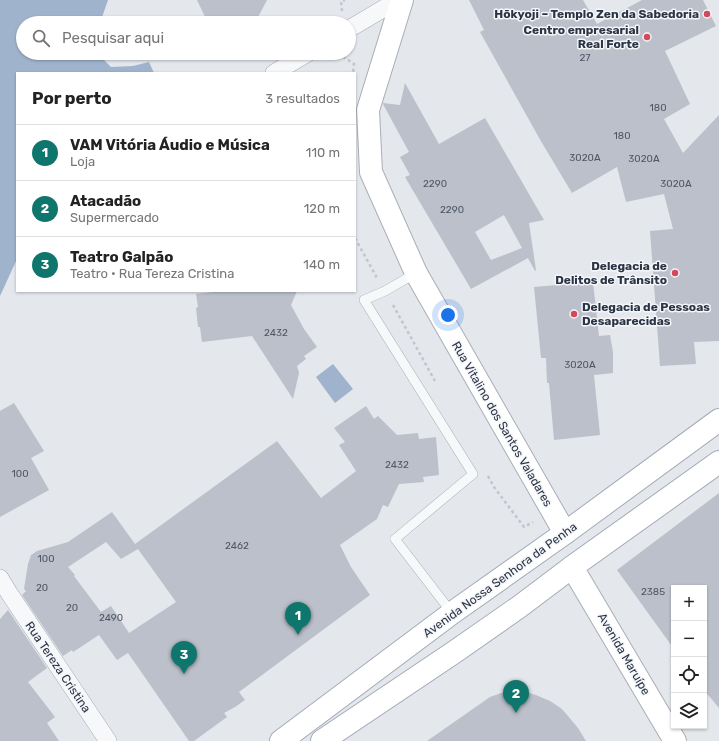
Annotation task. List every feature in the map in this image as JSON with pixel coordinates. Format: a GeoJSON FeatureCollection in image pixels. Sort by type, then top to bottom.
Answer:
{"type":"FeatureCollection","features":[{"type":"Feature","properties":{"kind":"main road","name":"Rua Vitalino dos Santos Valadares"},"geometry":{"type":"LineString","coordinates":[[402,0],[368,110],[371,172],[416,273],[565,533]]}},
{"type":"Feature","properties":{"kind":"main road","name":"Avenida Nossa Senhora da Penha"},"geometry":{"type":"LineString","coordinates":[[281,741],[452,613],[565,533],[719,420]]}},
{"type":"Feature","properties":{"kind":"main road"},"geometry":{"type":"LineString","coordinates":[[322,741],[519,607],[572,567],[719,462]]}},
{"type":"Feature","properties":{"kind":"main road","name":"Avenida Maruípe"},"geometry":{"type":"LineString","coordinates":[[565,533],[567,550],[572,567],[675,741]]}},
{"type":"Feature","properties":{"kind":"main road"},"geometry":{"type":"LineString","coordinates":[[520,565],[541,560],[551,560],[562,562],[572,567]]}},
{"type":"Feature","properties":{"kind":"street"},"geometry":{"type":"LineString","coordinates":[[356,25],[398,0]]}},
{"type":"Feature","properties":{"kind":"street"},"geometry":{"type":"LineString","coordinates":[[276,72],[296,60]]}},
{"type":"Feature","properties":{"kind":"street","name":"Rua Tereza Cristina"},"geometry":{"type":"LineString","coordinates":[[0,578],[4,596],[108,741]]}},
{"type":"Feature","properties":{"kind":"lane"},"geometry":{"type":"LineString","coordinates":[[416,273],[385,291],[364,300],[473,474],[395,539],[452,613]]}},
{"type":"Feature","properties":{"kind":"path"},"geometry":{"type":"LineString","coordinates":[[348,60],[354,64],[353,72]]}},
{"type":"Feature","properties":{"kind":"path"},"geometry":{"type":"LineString","coordinates":[[356,240],[438,386]]}},
{"type":"Feature","properties":{"kind":"path"},"geometry":{"type":"LineString","coordinates":[[487,474],[494,487],[524,527]]}},
{"type":"Feature","properties":{"kind":"water"},"geometry":{"type":"Polygon","coordinates":[[[0,0],[108,0],[102,16],[16,16],[16,60],[104,60],[111,67],[133,66],[149,62],[154,72],[16,72],[16,261],[0,296],[0,0]]]}},
{"type":"Feature","properties":{"kind":"water"},"geometry":{"type":"Polygon","coordinates":[[[333,364],[353,389],[335,403],[316,377],[333,364]]]}},
{"type":"Feature","properties":{"kind":"building"},"geometry":{"type":"Polygon","coordinates":[[[197,0],[267,0],[259,16],[205,16],[197,0]]]}},
{"type":"Feature","properties":{"kind":"building"},"geometry":{"type":"Polygon","coordinates":[[[469,0],[583,0],[597,24],[642,0],[703,0],[716,26],[665,51],[690,104],[664,119],[683,153],[719,115],[719,341],[694,342],[696,364],[660,366],[650,231],[673,229],[664,194],[626,202],[617,167],[572,193],[542,143],[480,32],[484,30],[469,0]]]}},
{"type":"Feature","properties":{"kind":"building"},"geometry":{"type":"Polygon","coordinates":[[[405,83],[439,144],[485,118],[544,220],[529,223],[535,271],[528,258],[471,289],[405,177],[410,175],[400,157],[409,152],[383,103],[400,105],[405,83]],[[504,215],[475,232],[491,260],[522,248],[504,215]]]}},
{"type":"Feature","properties":{"kind":"building"},"geometry":{"type":"Polygon","coordinates":[[[593,282],[599,336],[610,335],[613,352],[613,373],[594,375],[600,435],[554,440],[549,383],[547,383],[546,358],[541,358],[534,287],[593,282]]]}},
{"type":"Feature","properties":{"kind":"building"},"geometry":{"type":"Polygon","coordinates":[[[213,292],[297,292],[291,305],[304,329],[317,347],[304,356],[306,359],[297,366],[299,373],[293,399],[252,336],[202,342],[200,327],[198,327],[196,308],[198,307],[196,294],[213,292]]]}},
{"type":"Feature","properties":{"kind":"building"},"geometry":{"type":"Polygon","coordinates":[[[14,403],[44,451],[31,458],[49,490],[0,517],[0,411],[14,403]]]}},
{"type":"Feature","properties":{"kind":"building"},"geometry":{"type":"Polygon","coordinates":[[[366,406],[374,419],[378,416],[397,435],[418,433],[419,439],[436,437],[439,475],[423,477],[424,482],[399,484],[388,507],[383,505],[377,519],[340,545],[351,567],[370,595],[239,692],[245,700],[224,713],[227,717],[194,741],[189,741],[128,653],[117,660],[99,635],[73,652],[72,650],[63,656],[22,595],[26,591],[24,589],[31,555],[37,551],[68,542],[112,512],[135,544],[277,441],[321,498],[356,471],[339,445],[345,442],[334,428],[366,406]],[[106,542],[68,567],[101,612],[111,606],[129,633],[176,602],[138,549],[121,559],[106,542]]]}},
{"type":"Feature","properties":{"kind":"building"},"geometry":{"type":"Polygon","coordinates":[[[719,493],[719,708],[707,694],[707,585],[671,585],[671,645],[617,570],[719,493]]]}},
{"type":"Feature","properties":{"kind":"building"},"geometry":{"type":"Polygon","coordinates":[[[8,610],[47,668],[28,682],[55,717],[47,723],[59,741],[0,741],[0,619],[8,610]]]}},
{"type":"Feature","properties":{"kind":"building"},"geometry":{"type":"Polygon","coordinates":[[[515,690],[536,695],[550,701],[562,709],[578,728],[586,741],[427,741],[490,697],[515,690]]]}},
{"type":"Feature","properties":{"kind":"place","name":"Hōkyoji – Templo Zen da Sabedoria"},"geometry":{"type":"Point","coordinates":[707,14]}},
{"type":"Feature","properties":{"kind":"place","name":"Centro empresarial Real Forte"},"geometry":{"type":"Point","coordinates":[647,37]}},
{"type":"Feature","properties":{"kind":"place","name":"Delegacia de Delitos de Trânsito"},"geometry":{"type":"Point","coordinates":[675,273]}},
{"type":"Feature","properties":{"kind":"place","name":"Delegacia de Pessoas Desaparecidas"},"geometry":{"type":"Point","coordinates":[574,314]}},
{"type":"Feature","properties":{"kind":"place","name":"VAM Vitória Áudio e Música"},"geometry":{"type":"Point","coordinates":[298,635]}},
{"type":"Feature","properties":{"kind":"place","name":"Teatro Galpão"},"geometry":{"type":"Point","coordinates":[184,674]}},
{"type":"Feature","properties":{"kind":"place","name":"Atacadão"},"geometry":{"type":"Point","coordinates":[516,713]}}]}
